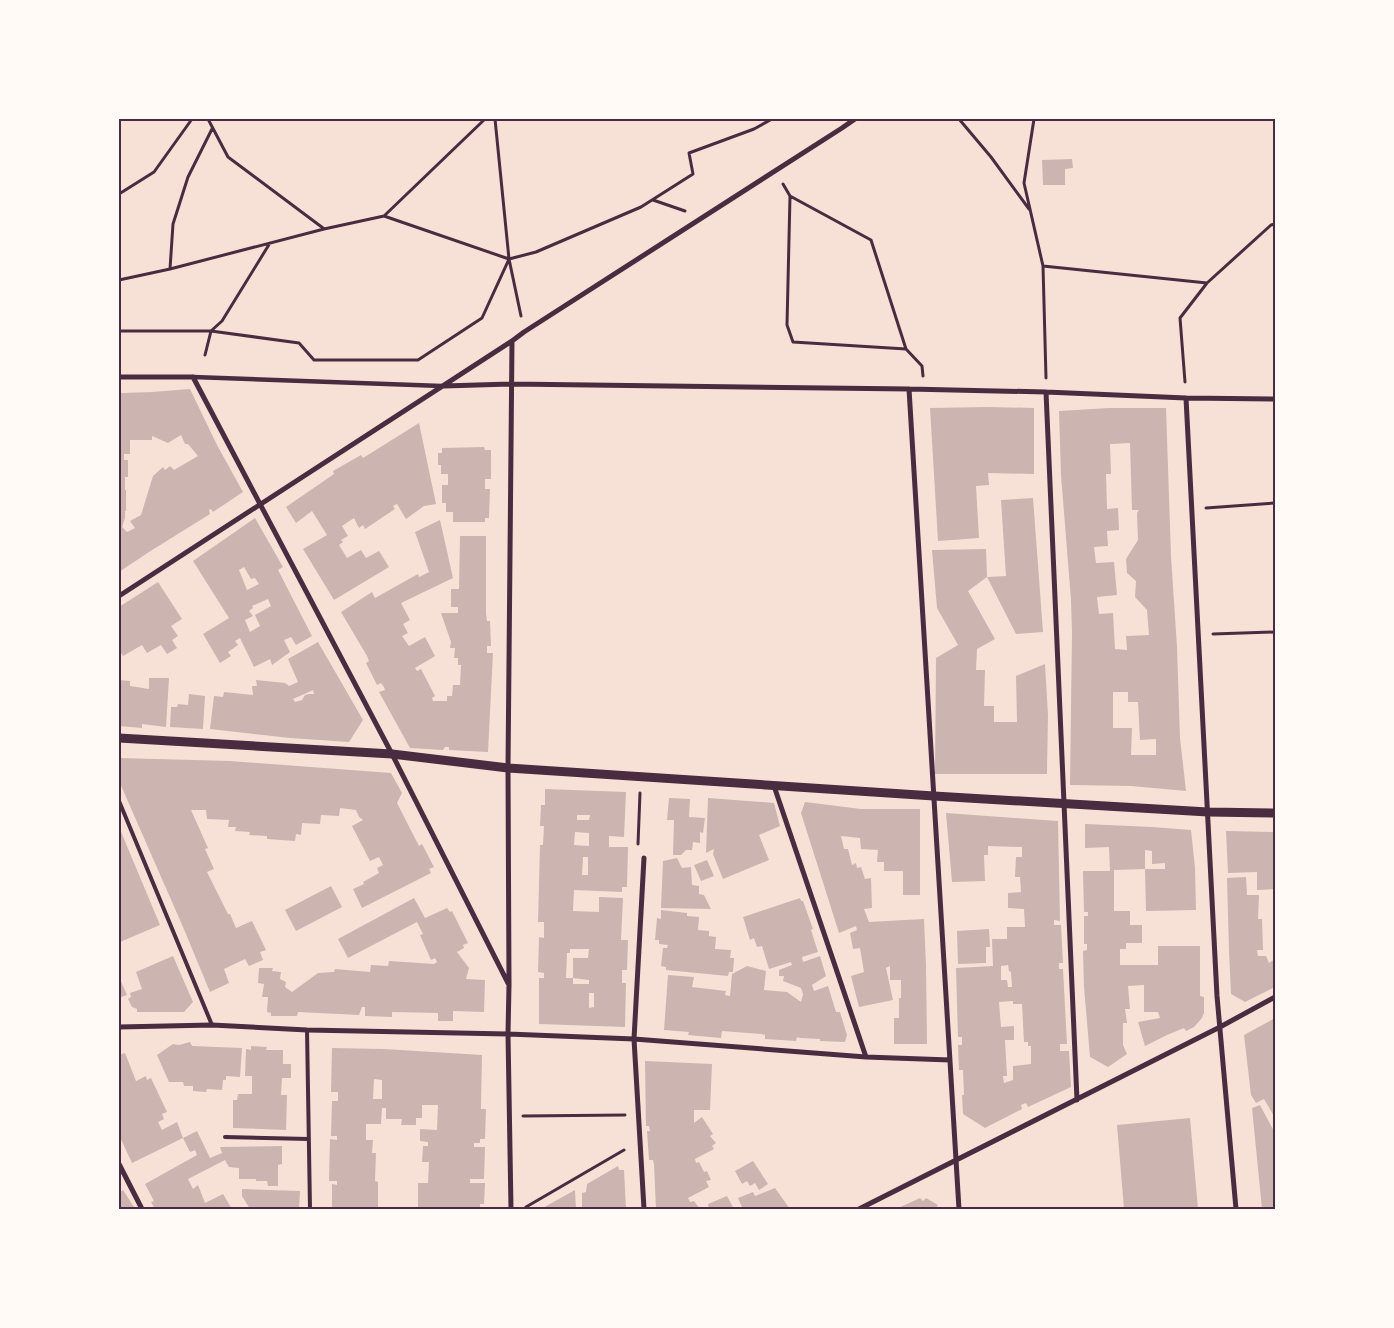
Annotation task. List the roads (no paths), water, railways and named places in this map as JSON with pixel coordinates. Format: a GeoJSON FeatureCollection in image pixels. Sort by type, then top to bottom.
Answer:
{"type":"FeatureCollection","features":[{"type":"Feature","properties":{"kind":"street"},"geometry":{"type":"LineString","coordinates":[[119,596],[854,119]]}},
{"type":"Feature","properties":{"kind":"street"},"geometry":{"type":"LineString","coordinates":[[511,1209],[508,1034],[510,985],[508,768],[512,341]]}},
{"type":"Feature","properties":{"kind":"street"},"geometry":{"type":"LineString","coordinates":[[119,377],[193,377],[442,386],[512,384],[924,389],[1186,398],[1275,399]]}},
{"type":"Feature","properties":{"kind":"street"},"geometry":{"type":"LineString","coordinates":[[193,377],[392,754],[510,985]]}},
{"type":"Feature","properties":{"kind":"street"},"geometry":{"type":"LineString","coordinates":[[909,389],[959,1209]]}},
{"type":"Feature","properties":{"kind":"street"},"geometry":{"type":"LineString","coordinates":[[1046,392],[1077,1100]]}},
{"type":"Feature","properties":{"kind":"street"},"geometry":{"type":"LineString","coordinates":[[1186,398],[1217,996],[1236,1209]]}},
{"type":"Feature","properties":{"kind":"street"},"geometry":{"type":"LineString","coordinates":[[119,738],[392,754],[508,768],[774,786],[1208,812],[1275,813]]}},
{"type":"Feature","properties":{"kind":"street"},"geometry":{"type":"LineString","coordinates":[[774,786],[866,1057]]}},
{"type":"Feature","properties":{"kind":"street"},"geometry":{"type":"LineString","coordinates":[[644,858],[634,1039],[644,1209]]}},
{"type":"Feature","properties":{"kind":"street"},"geometry":{"type":"LineString","coordinates":[[859,1209],[1275,998]]}},
{"type":"Feature","properties":{"kind":"street"},"geometry":{"type":"LineString","coordinates":[[119,1027],[212,1025],[307,1030],[508,1034],[634,1039],[866,1057],[950,1060]]}},
{"type":"Feature","properties":{"kind":"street"},"geometry":{"type":"LineString","coordinates":[[119,1164],[142,1209]]}},
{"type":"Feature","properties":{"kind":"lane"},"geometry":{"type":"LineString","coordinates":[[119,801],[212,1025]]}},
{"type":"Feature","properties":{"kind":"lane"},"geometry":{"type":"LineString","coordinates":[[307,1030],[310,1209]]}},
{"type":"Feature","properties":{"kind":"lane"},"geometry":{"type":"LineString","coordinates":[[225,1137],[309,1139]]}}]}
